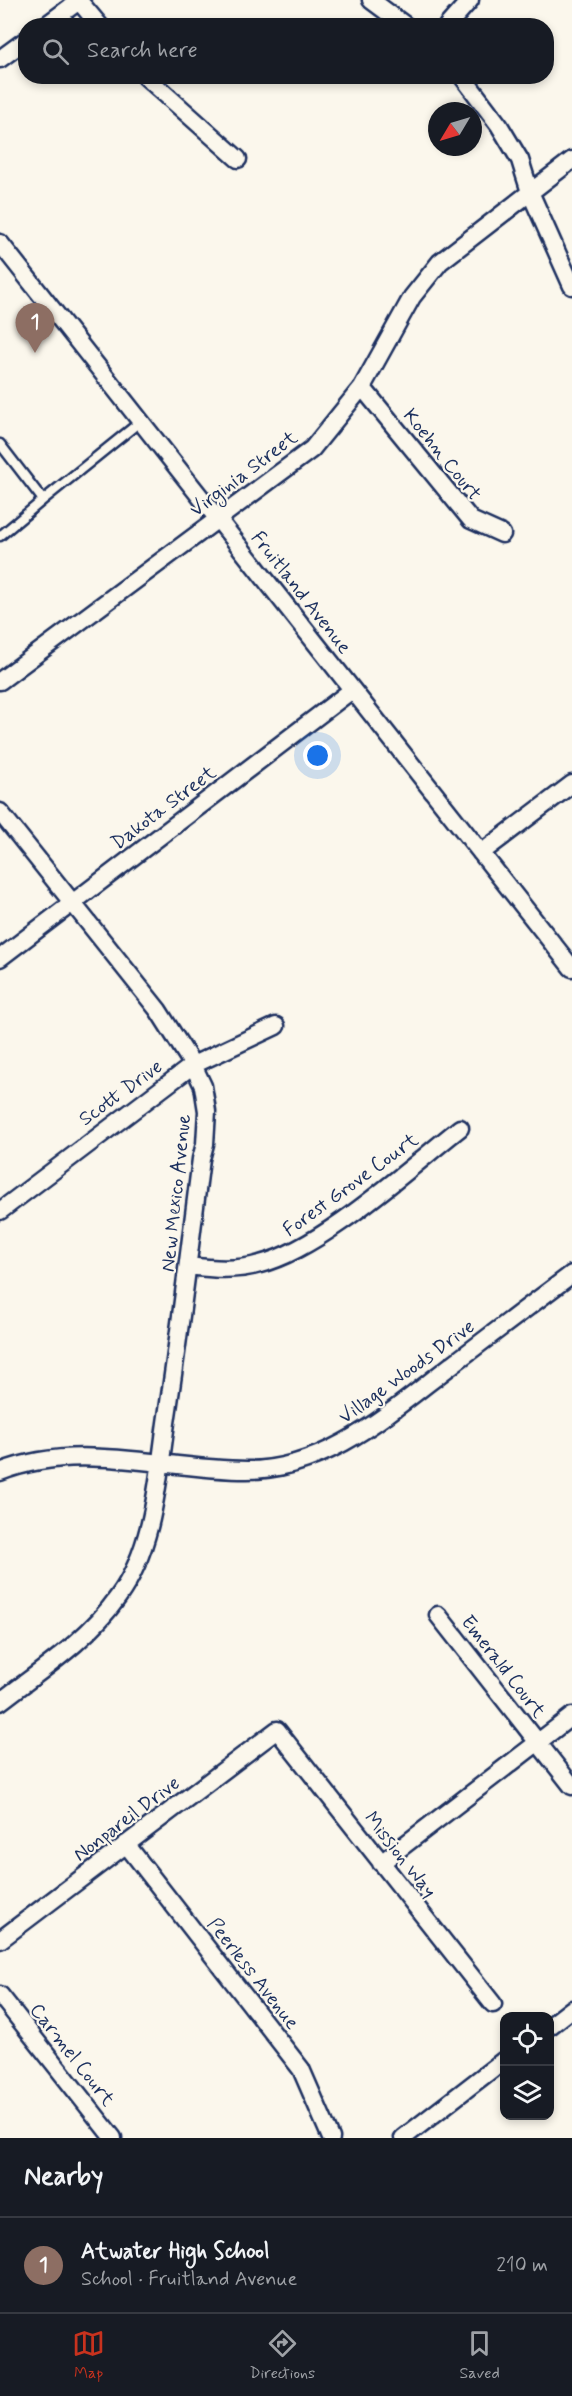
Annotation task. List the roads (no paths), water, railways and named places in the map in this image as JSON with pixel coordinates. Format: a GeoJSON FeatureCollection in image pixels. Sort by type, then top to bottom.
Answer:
{"type":"FeatureCollection","features":[{"type":"Feature","properties":{"kind":"street"},"geometry":{"type":"LineString","coordinates":[[55,18],[79,0],[94,18]]}},
{"type":"Feature","properties":{"kind":"street"},"geometry":{"type":"LineString","coordinates":[[371,0],[395,18]]}},
{"type":"Feature","properties":{"kind":"street"},"geometry":{"type":"LineString","coordinates":[[454,18],[470,0]]}},
{"type":"Feature","properties":{"kind":"street"},"geometry":{"type":"LineString","coordinates":[[0,59],[18,46]]}},
{"type":"Feature","properties":{"kind":"street"},"geometry":{"type":"LineString","coordinates":[[155,84],[238,159]]}},
{"type":"Feature","properties":{"kind":"street"},"geometry":{"type":"LineString","coordinates":[[468,84],[520,160],[530,192],[572,286]]}},
{"type":"Feature","properties":{"kind":"street","name":"Virginia Street"},"geometry":{"type":"LineString","coordinates":[[0,681],[312,450],[362,387],[412,297],[440,262],[572,160]]}},
{"type":"Feature","properties":{"kind":"street","name":"Fruitland Avenue"},"geometry":{"type":"LineString","coordinates":[[0,243],[572,968]]}},
{"type":"Feature","properties":{"kind":"street","name":"Koehn Court"},"geometry":{"type":"LineString","coordinates":[[362,387],[471,520],[502,534]]}},
{"type":"Feature","properties":{"kind":"street","name":"Dakota Street"},"geometry":{"type":"LineString","coordinates":[[0,958],[352,690]]}},
{"type":"Feature","properties":{"kind":"street"},"geometry":{"type":"LineString","coordinates":[[481,853],[572,784]]}},
{"type":"Feature","properties":{"kind":"street","name":"New Mexico Avenue"},"geometry":{"type":"LineString","coordinates":[[0,812],[158,1010],[193,1065],[203,1086],[207,1112],[206,1144],[201,1159],[160,1465],[146,1538],[137,1566],[119,1596],[97,1624],[0,1702]]}},
{"type":"Feature","properties":{"kind":"street","name":"Scott Drive"},"geometry":{"type":"LineString","coordinates":[[0,1210],[193,1065],[276,1026]]}},
{"type":"Feature","properties":{"kind":"street","name":"Forest Grove Court"},"geometry":{"type":"LineString","coordinates":[[188,1266],[224,1270],[279,1258],[350,1215],[460,1128]]}},
{"type":"Feature","properties":{"kind":"street","name":"Village Woods Drive"},"geometry":{"type":"LineString","coordinates":[[0,1472],[22,1463],[80,1455],[114,1457],[160,1465],[248,1470],[292,1464],[337,1446],[378,1421],[572,1274]]}},
{"type":"Feature","properties":{"kind":"street","name":"Emerald Court"},"geometry":{"type":"LineString","coordinates":[[438,1615],[572,1786]]}},
{"type":"Feature","properties":{"kind":"street"},"geometry":{"type":"LineString","coordinates":[[381,1863],[572,1716]]}},
{"type":"Feature","properties":{"kind":"street","name":"Nonpareil Drive"},"geometry":{"type":"LineString","coordinates":[[0,1940],[277,1730]]}},
{"type":"Feature","properties":{"kind":"street","name":"Mission Way"},"geometry":{"type":"LineString","coordinates":[[277,1730],[493,2004]]}},
{"type":"Feature","properties":{"kind":"street","name":"Peerless Avenue"},"geometry":{"type":"LineString","coordinates":[[126,1844],[301,2069],[331,2138]]}},
{"type":"Feature","properties":{"kind":"street","name":"Carmel Court"},"geometry":{"type":"LineString","coordinates":[[0,1995],[113,2138]]}},
{"type":"Feature","properties":{"kind":"street"},"geometry":{"type":"LineString","coordinates":[[554,2022],[572,2009]]}},
{"type":"Feature","properties":{"kind":"street"},"geometry":{"type":"LineString","coordinates":[[403,2138],[500,2063]]}},
{"type":"Feature","properties":{"kind":"lane"},"geometry":{"type":"LineString","coordinates":[[0,536],[141,421]]}},
{"type":"Feature","properties":{"kind":"lane"},"geometry":{"type":"LineString","coordinates":[[0,444],[43,500]]}},
{"type":"Feature","properties":{"kind":"place","name":"Atwater High School"},"geometry":{"type":"Point","coordinates":[35,353]}}]}
